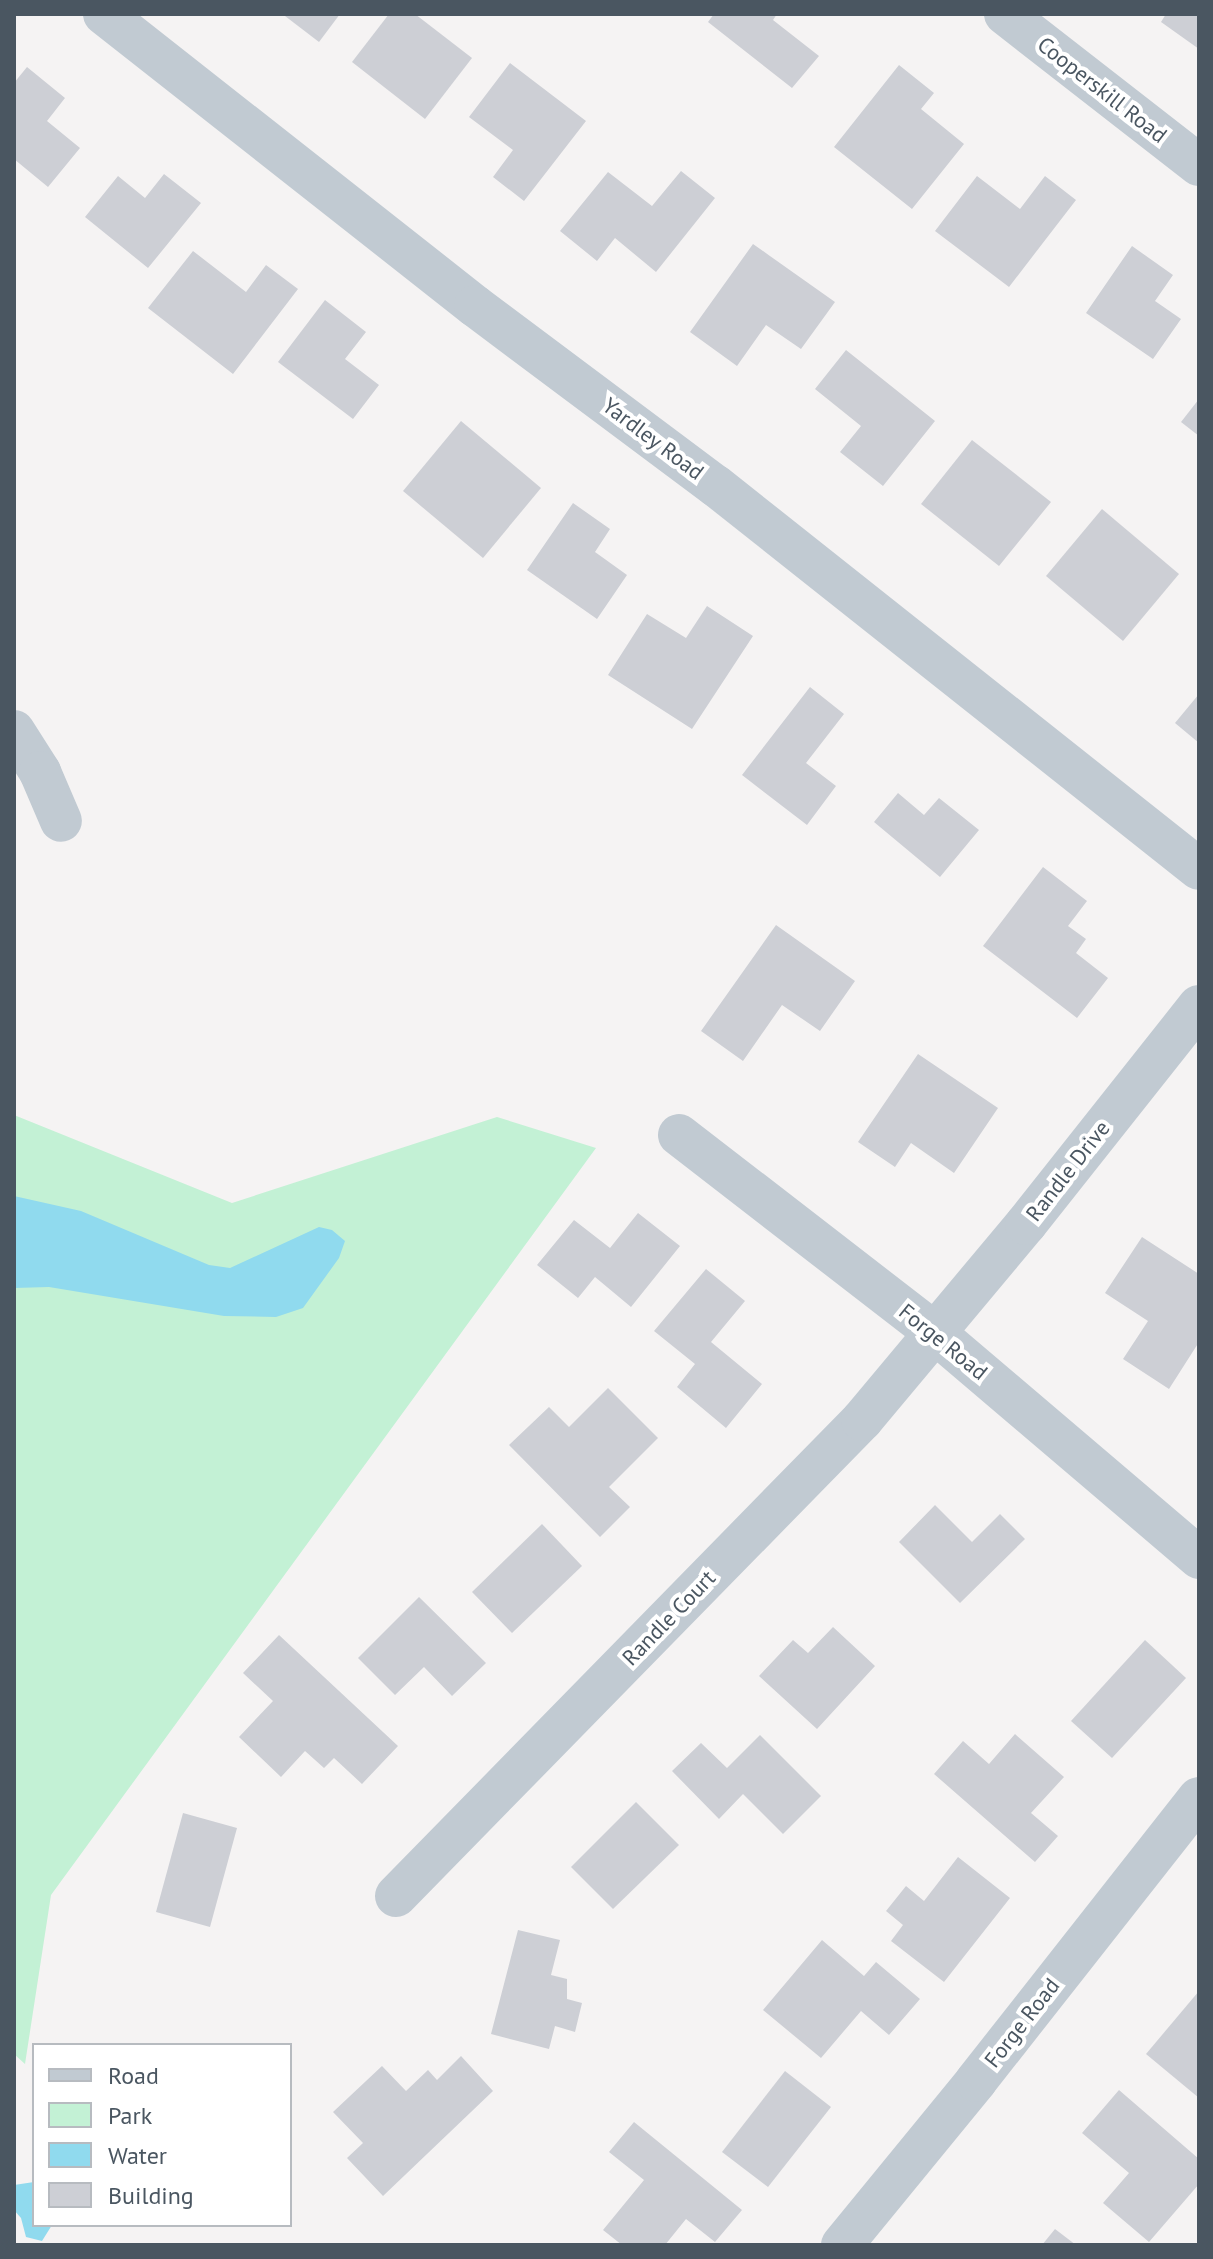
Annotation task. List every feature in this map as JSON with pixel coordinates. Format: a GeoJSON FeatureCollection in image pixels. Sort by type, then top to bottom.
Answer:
{"type":"FeatureCollection","features":[{"type":"Feature","properties":{"kind":"street","name":"Yardley Road"},"geometry":{"type":"LineString","coordinates":[[104,14],[475,306],[716,486],[1199,869]]}},
{"type":"Feature","properties":{"kind":"street","name":"Cooperskill Road"},"geometry":{"type":"LineString","coordinates":[[1005,14],[1199,165]]}},
{"type":"Feature","properties":{"kind":"street"},"geometry":{"type":"LineString","coordinates":[[14,731],[40,772],[61,821]]}},
{"type":"Feature","properties":{"kind":"street","name":"Randle Drive"},"geometry":{"type":"LineString","coordinates":[[935,1333],[1199,1006]]}},
{"type":"Feature","properties":{"kind":"street","name":"Forge Road"},"geometry":{"type":"LineString","coordinates":[[679,1135],[935,1333],[1199,1558]]}},
{"type":"Feature","properties":{"kind":"street","name":"Randle Court"},"geometry":{"type":"LineString","coordinates":[[396,1896],[862,1420],[935,1333]]}},
{"type":"Feature","properties":{"kind":"street","name":"Forge Road"},"geometry":{"type":"LineString","coordinates":[[842,2245],[1199,1798]]}},
{"type":"Feature","properties":{"kind":"green space"},"geometry":{"type":"Polygon","coordinates":[[[14,1115],[232,1203],[497,1117],[596,1148],[51,1895],[25,2064],[14,2054],[14,1115]]]}},
{"type":"Feature","properties":{"kind":"water"},"geometry":{"type":"Polygon","coordinates":[[[14,1196],[81,1211],[209,1265],[230,1268],[319,1227],[332,1230],[345,1241],[339,1258],[303,1308],[276,1317],[224,1316],[49,1287],[14,1288],[14,1196]]]}},
{"type":"Feature","properties":{"kind":"water"},"geometry":{"type":"Polygon","coordinates":[[[32,2182],[32,2227],[51,2227],[42,2241],[26,2237],[21,2218],[14,2210],[14,2185],[32,2182]]]}},
{"type":"Feature","properties":{"kind":"building"},"geometry":{"type":"Polygon","coordinates":[[[340,14],[319,42],[285,16],[340,14]]]}},
{"type":"Feature","properties":{"kind":"building"},"geometry":{"type":"Polygon","coordinates":[[[389,14],[415,14],[472,58],[425,119],[352,62],[389,14]]]}},
{"type":"Feature","properties":{"kind":"building"},"geometry":{"type":"Polygon","coordinates":[[[714,14],[777,14],[773,20],[819,56],[792,88],[708,22],[714,14]]]}},
{"type":"Feature","properties":{"kind":"building"},"geometry":{"type":"Polygon","coordinates":[[[1166,14],[1199,14],[1199,49],[1161,22],[1166,14]]]}},
{"type":"Feature","properties":{"kind":"building"},"geometry":{"type":"Polygon","coordinates":[[[510,63],[586,121],[524,201],[493,177],[513,150],[469,117],[510,63]]]}},
{"type":"Feature","properties":{"kind":"building"},"geometry":{"type":"Polygon","coordinates":[[[899,65],[934,93],[921,109],[964,144],[912,209],[834,147],[899,65]]]}},
{"type":"Feature","properties":{"kind":"building"},"geometry":{"type":"Polygon","coordinates":[[[27,67],[65,98],[47,121],[80,148],[48,187],[14,159],[14,83],[27,67]]]}},
{"type":"Feature","properties":{"kind":"building"},"geometry":{"type":"Polygon","coordinates":[[[681,171],[715,198],[656,272],[615,238],[597,261],[560,231],[608,172],[652,206],[681,171]]]}},
{"type":"Feature","properties":{"kind":"building"},"geometry":{"type":"Polygon","coordinates":[[[164,174],[201,203],[148,268],[85,217],[118,176],[145,198],[164,174]]]}},
{"type":"Feature","properties":{"kind":"building"},"geometry":{"type":"Polygon","coordinates":[[[977,176],[1020,209],[1045,176],[1076,200],[1009,287],[935,231],[977,176]]]}},
{"type":"Feature","properties":{"kind":"building"},"geometry":{"type":"Polygon","coordinates":[[[753,244],[835,302],[801,349],[766,325],[737,366],[690,332],[753,244]]]}},
{"type":"Feature","properties":{"kind":"building"},"geometry":{"type":"Polygon","coordinates":[[[1132,246],[1173,275],[1155,301],[1181,319],[1153,359],[1086,313],[1132,246]]]}},
{"type":"Feature","properties":{"kind":"building"},"geometry":{"type":"Polygon","coordinates":[[[193,251],[246,292],[266,265],[298,289],[233,374],[148,308],[193,251]]]}},
{"type":"Feature","properties":{"kind":"building"},"geometry":{"type":"Polygon","coordinates":[[[325,300],[366,332],[345,359],[379,385],[353,419],[278,362],[325,300]]]}},
{"type":"Feature","properties":{"kind":"building"},"geometry":{"type":"Polygon","coordinates":[[[846,350],[935,421],[883,486],[840,452],[861,426],[815,389],[846,350]]]}},
{"type":"Feature","properties":{"kind":"building"},"geometry":{"type":"Polygon","coordinates":[[[1199,399],[1199,436],[1181,422],[1199,399]]]}},
{"type":"Feature","properties":{"kind":"building"},"geometry":{"type":"Polygon","coordinates":[[[461,421],[541,488],[483,558],[403,491],[461,421]]]}},
{"type":"Feature","properties":{"kind":"building"},"geometry":{"type":"Polygon","coordinates":[[[972,440],[1051,502],[999,566],[921,504],[972,440]]]}},
{"type":"Feature","properties":{"kind":"building"},"geometry":{"type":"Polygon","coordinates":[[[573,503],[610,529],[595,552],[627,575],[597,619],[527,570],[573,503]]]}},
{"type":"Feature","properties":{"kind":"building"},"geometry":{"type":"Polygon","coordinates":[[[1102,509],[1179,574],[1123,641],[1046,576],[1102,509]]]}},
{"type":"Feature","properties":{"kind":"building"},"geometry":{"type":"Polygon","coordinates":[[[707,606],[753,636],[692,729],[608,675],[647,614],[686,638],[707,606]]]}},
{"type":"Feature","properties":{"kind":"building"},"geometry":{"type":"Polygon","coordinates":[[[810,687],[844,714],[806,763],[836,786],[807,825],[742,775],[810,687]]]}},
{"type":"Feature","properties":{"kind":"building"},"geometry":{"type":"Polygon","coordinates":[[[1199,694],[1199,743],[1175,723],[1199,694]]]}},
{"type":"Feature","properties":{"kind":"building"},"geometry":{"type":"Polygon","coordinates":[[[898,793],[924,815],[939,798],[979,830],[940,877],[874,822],[898,793]]]}},
{"type":"Feature","properties":{"kind":"building"},"geometry":{"type":"Polygon","coordinates":[[[1043,867],[1087,901],[1068,926],[1086,939],[1076,953],[1108,978],[1077,1018],[983,946],[1043,867]]]}},
{"type":"Feature","properties":{"kind":"building"},"geometry":{"type":"Polygon","coordinates":[[[776,925],[855,981],[820,1031],[782,1005],[743,1061],[701,1031],[776,925]]]}},
{"type":"Feature","properties":{"kind":"building"},"geometry":{"type":"Polygon","coordinates":[[[918,1054],[998,1108],[954,1173],[911,1143],[895,1167],[858,1142],[918,1054]]]}},
{"type":"Feature","properties":{"kind":"building"},"geometry":{"type":"Polygon","coordinates":[[[638,1213],[680,1246],[631,1307],[595,1277],[578,1298],[537,1265],[574,1220],[610,1248],[638,1213]]]}},
{"type":"Feature","properties":{"kind":"building"},"geometry":{"type":"Polygon","coordinates":[[[1142,1237],[1199,1274],[1199,1342],[1169,1389],[1123,1359],[1148,1321],[1105,1293],[1142,1237]]]}},
{"type":"Feature","properties":{"kind":"building"},"geometry":{"type":"Polygon","coordinates":[[[706,1269],[745,1301],[711,1342],[762,1384],[726,1428],[677,1387],[695,1364],[654,1331],[706,1269]]]}},
{"type":"Feature","properties":{"kind":"building"},"geometry":{"type":"Polygon","coordinates":[[[608,1388],[658,1438],[609,1487],[630,1507],[600,1537],[509,1445],[549,1407],[569,1427],[608,1388]]]}},
{"type":"Feature","properties":{"kind":"building"},"geometry":{"type":"Polygon","coordinates":[[[935,1505],[972,1542],[1000,1514],[1025,1539],[960,1603],[899,1542],[935,1505]]]}},
{"type":"Feature","properties":{"kind":"building"},"geometry":{"type":"Polygon","coordinates":[[[542,1524],[582,1566],[512,1633],[472,1592],[542,1524]]]}},
{"type":"Feature","properties":{"kind":"building"},"geometry":{"type":"Polygon","coordinates":[[[419,1597],[486,1663],[452,1696],[424,1667],[395,1695],[358,1658],[419,1597]]]}},
{"type":"Feature","properties":{"kind":"building"},"geometry":{"type":"Polygon","coordinates":[[[833,1627],[875,1666],[817,1729],[759,1676],[793,1640],[808,1653],[833,1627]]]}},
{"type":"Feature","properties":{"kind":"building"},"geometry":{"type":"Polygon","coordinates":[[[279,1635],[398,1746],[362,1784],[334,1758],[324,1768],[305,1751],[281,1777],[239,1737],[273,1701],[243,1673],[279,1635]]]}},
{"type":"Feature","properties":{"kind":"building"},"geometry":{"type":"Polygon","coordinates":[[[1145,1640],[1186,1678],[1112,1758],[1071,1721],[1145,1640]]]}},
{"type":"Feature","properties":{"kind":"building"},"geometry":{"type":"Polygon","coordinates":[[[1015,1734],[1064,1777],[1031,1813],[1058,1836],[1035,1862],[934,1774],[963,1741],[989,1764],[1015,1734]]]}},
{"type":"Feature","properties":{"kind":"building"},"geometry":{"type":"Polygon","coordinates":[[[760,1735],[821,1796],[783,1834],[743,1794],[719,1819],[672,1771],[701,1743],[727,1768],[760,1735]]]}},
{"type":"Feature","properties":{"kind":"building"},"geometry":{"type":"Polygon","coordinates":[[[636,1802],[679,1845],[613,1909],[571,1867],[636,1802]]]}},
{"type":"Feature","properties":{"kind":"building"},"geometry":{"type":"Polygon","coordinates":[[[183,1813],[237,1828],[210,1927],[156,1912],[183,1813]]]}},
{"type":"Feature","properties":{"kind":"building"},"geometry":{"type":"Polygon","coordinates":[[[958,1857],[1010,1898],[944,1982],[891,1941],[903,1925],[886,1911],[906,1886],[924,1901],[958,1857]]]}},
{"type":"Feature","properties":{"kind":"building"},"geometry":{"type":"Polygon","coordinates":[[[518,1930],[560,1940],[551,1975],[567,1979],[567,1999],[582,2003],[575,2032],[555,2026],[549,2049],[491,2034],[518,1930]]]}},
{"type":"Feature","properties":{"kind":"building"},"geometry":{"type":"Polygon","coordinates":[[[822,1940],[864,1976],[876,1962],[920,1999],[889,2035],[861,2011],[821,2058],[763,2010],[822,1940]]]}},
{"type":"Feature","properties":{"kind":"building"},"geometry":{"type":"Polygon","coordinates":[[[1199,1991],[1199,2098],[1146,2054],[1199,1991]]]}},
{"type":"Feature","properties":{"kind":"building"},"geometry":{"type":"Polygon","coordinates":[[[461,2056],[493,2091],[383,2196],[347,2158],[363,2143],[333,2112],[382,2066],[406,2091],[428,2070],[437,2080],[461,2056]]]}},
{"type":"Feature","properties":{"kind":"building"},"geometry":{"type":"Polygon","coordinates":[[[785,2071],[831,2107],[768,2187],[722,2152],[785,2071]]]}},
{"type":"Feature","properties":{"kind":"building"},"geometry":{"type":"Polygon","coordinates":[[[1119,2090],[1199,2159],[1199,2184],[1149,2242],[1103,2203],[1129,2173],[1082,2133],[1119,2090]]]}},
{"type":"Feature","properties":{"kind":"building"},"geometry":{"type":"Polygon","coordinates":[[[634,2122],[742,2210],[715,2242],[686,2219],[665,2245],[622,2245],[603,2230],[644,2180],[609,2152],[634,2122]]]}},
{"type":"Feature","properties":{"kind":"building"},"geometry":{"type":"Polygon","coordinates":[[[1055,2229],[1076,2245],[1042,2245],[1055,2229]]]}}]}
